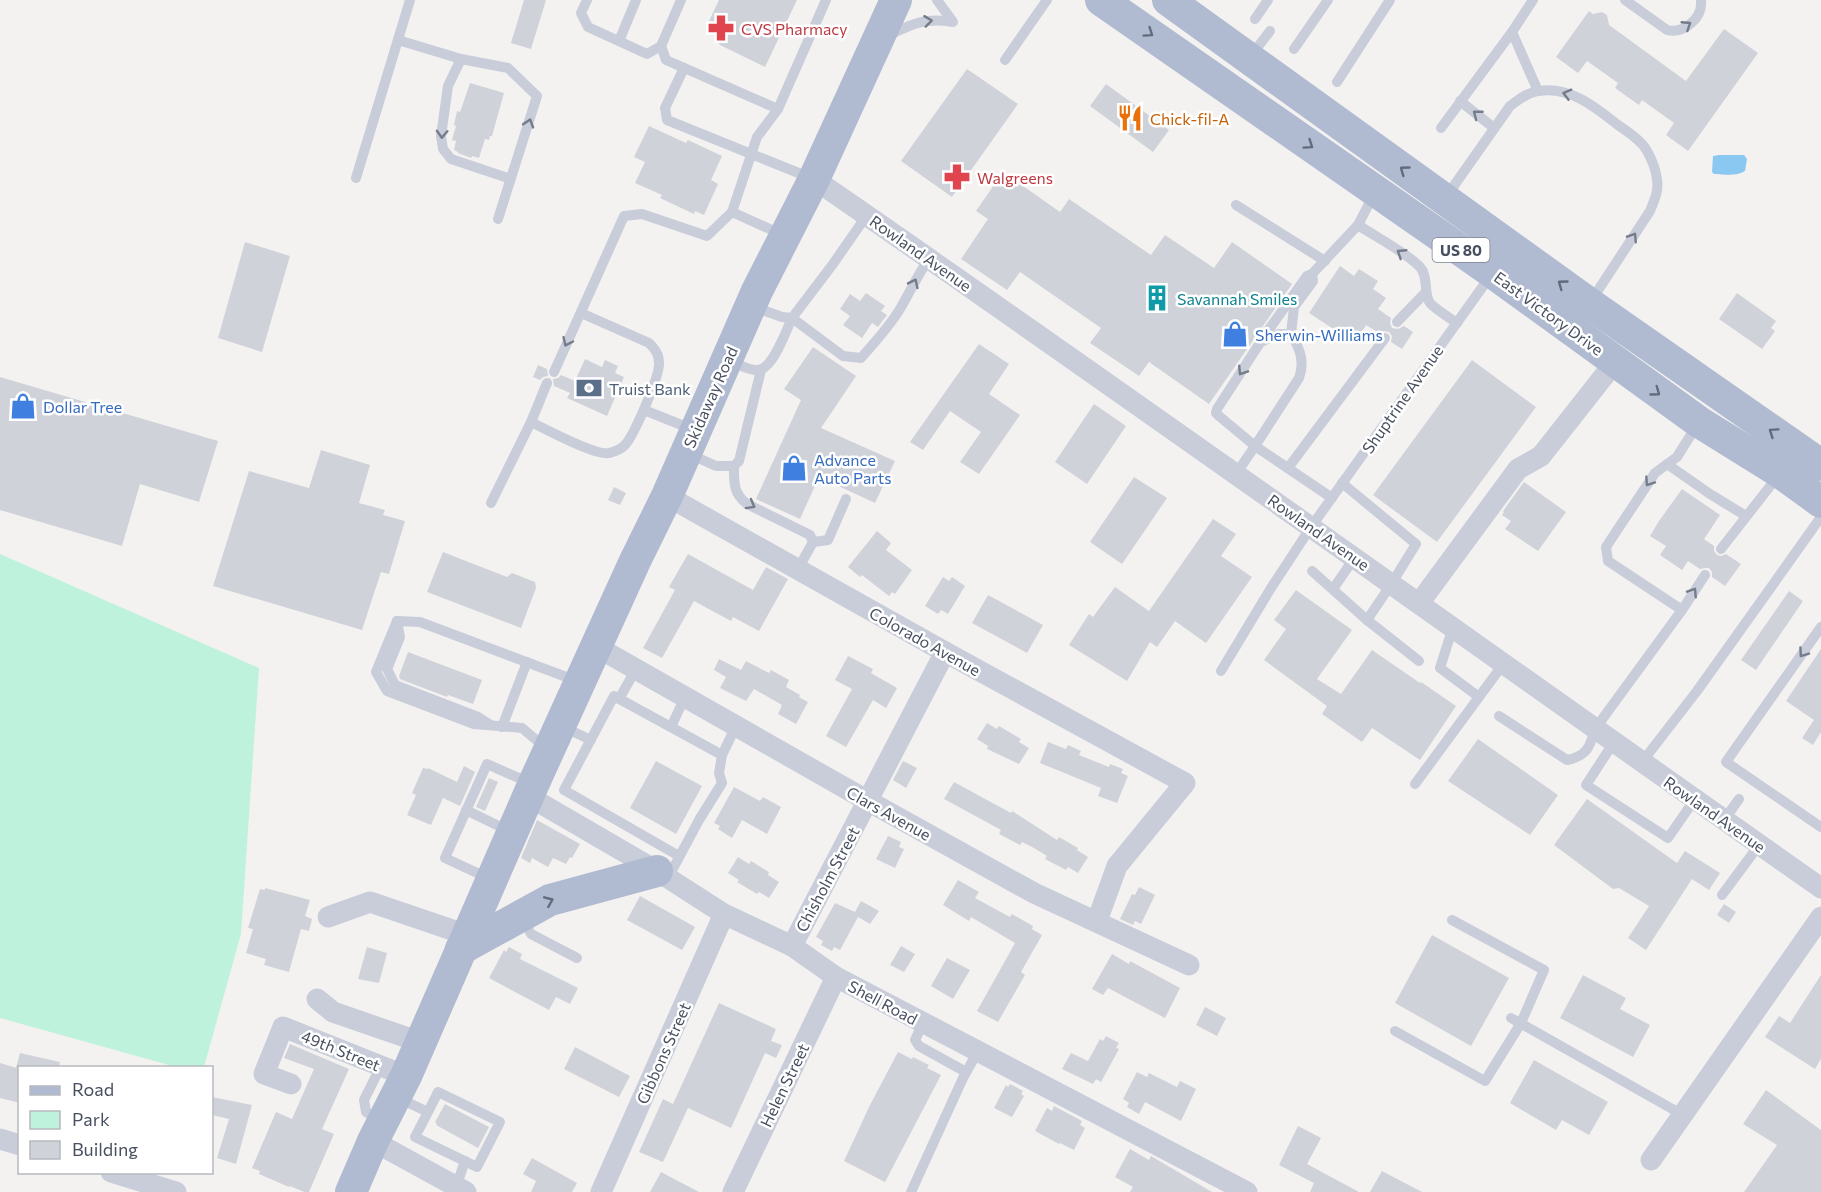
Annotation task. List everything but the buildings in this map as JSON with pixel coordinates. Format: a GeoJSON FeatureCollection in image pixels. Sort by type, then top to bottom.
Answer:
{"type":"FeatureCollection","features":[{"type":"Feature","properties":{"kind":"main road","name":"Skidaway Road"},"geometry":{"type":"LineString","coordinates":[[351,1192],[384,1100],[420,1042],[512,832],[635,561],[667,496],[751,306],[814,179],[896,0]]}},
{"type":"Feature","properties":{"kind":"main road","name":"East Victory Drive"},"geometry":{"type":"LineString","coordinates":[[1101,0],[1492,272],[1699,422],[1781,473],[1821,502]]}},
{"type":"Feature","properties":{"kind":"main road","name":"East Victory Drive"},"geometry":{"type":"LineString","coordinates":[[1168,0],[1590,304],[1821,465]]}},
{"type":"Feature","properties":{"kind":"main road"},"geometry":{"type":"LineString","coordinates":[[464,942],[521,916],[549,900],[668,868]]}},
{"type":"Feature","properties":{"kind":"street","name":"Rowland Avenue"},"geometry":{"type":"LineString","coordinates":[[814,179],[1420,602],[1821,888]]}},
{"type":"Feature","properties":{"kind":"street"},"geometry":{"type":"LineString","coordinates":[[1420,602],[1518,469],[1541,456],[1615,362]]}},
{"type":"Feature","properties":{"kind":"street","name":"Colorado Avenue"},"geometry":{"type":"LineString","coordinates":[[667,496],[1185,783],[1117,866],[1096,921]]}},
{"type":"Feature","properties":{"kind":"street","name":"Clars Avenue"},"geometry":{"type":"LineString","coordinates":[[597,647],[1034,893],[1189,965]]}},
{"type":"Feature","properties":{"kind":"street","name":"Chisholm Street"},"geometry":{"type":"LineString","coordinates":[[792,946],[945,652]]}},
{"type":"Feature","properties":{"kind":"street","name":"Shell Road"},"geometry":{"type":"LineString","coordinates":[[531,790],[668,868],[724,914],[792,946],[836,977],[1247,1192]]}},
{"type":"Feature","properties":{"kind":"street"},"geometry":{"type":"LineString","coordinates":[[328,917],[370,902],[464,942]]}},
{"type":"Feature","properties":{"kind":"street","name":"Gibbons Street"},"geometry":{"type":"LineString","coordinates":[[601,1192],[724,914]]}},
{"type":"Feature","properties":{"kind":"street"},"geometry":{"type":"LineString","coordinates":[[1651,1160],[1821,917]]}},
{"type":"Feature","properties":{"kind":"street","name":"Helen Street"},"geometry":{"type":"LineString","coordinates":[[733,1192],[836,977]]}},
{"type":"Feature","properties":{"kind":"street"},"geometry":{"type":"LineString","coordinates":[[317,999],[333,1012],[420,1042]]}},
{"type":"Feature","properties":{"kind":"street","name":"49th Street"},"geometry":{"type":"LineString","coordinates":[[291,1084],[264,1074],[283,1027],[384,1100]]}},
{"type":"Feature","properties":{"kind":"street"},"geometry":{"type":"LineString","coordinates":[[384,1100],[423,1155],[461,1189]]}},
{"type":"Feature","properties":{"kind":"street"},"geometry":{"type":"LineString","coordinates":[[0,1139],[18,1144]]}},
{"type":"Feature","properties":{"kind":"street"},"geometry":{"type":"LineString","coordinates":[[114,1174],[176,1192]]}},
{"type":"Feature","properties":{"kind":"lane"},"geometry":{"type":"LineString","coordinates":[[356,178],[410,0]]}},
{"type":"Feature","properties":{"kind":"lane"},"geometry":{"type":"LineString","coordinates":[[587,0],[581,13],[588,27],[647,54],[661,46],[681,0]]}},
{"type":"Feature","properties":{"kind":"lane"},"geometry":{"type":"LineString","coordinates":[[619,41],[636,0]]}},
{"type":"Feature","properties":{"kind":"lane"},"geometry":{"type":"LineString","coordinates":[[554,372],[624,216],[642,214],[707,236],[732,212],[758,137],[778,109],[826,0]]}},
{"type":"Feature","properties":{"kind":"lane"},"geometry":{"type":"LineString","coordinates":[[878,39],[918,22],[938,20],[953,22],[937,0]]}},
{"type":"Feature","properties":{"kind":"lane"},"geometry":{"type":"LineString","coordinates":[[1005,60],[1047,0]]}},
{"type":"Feature","properties":{"kind":"lane"},"geometry":{"type":"LineString","coordinates":[[1255,19],[1268,0]]}},
{"type":"Feature","properties":{"kind":"lane"},"geometry":{"type":"LineString","coordinates":[[1294,49],[1328,0]]}},
{"type":"Feature","properties":{"kind":"lane"},"geometry":{"type":"LineString","coordinates":[[1337,82],[1390,0]]}},
{"type":"Feature","properties":{"kind":"lane"},"geometry":{"type":"LineString","coordinates":[[1441,128],[1533,0]]}},
{"type":"Feature","properties":{"kind":"lane"},"geometry":{"type":"LineString","coordinates":[[1625,0],[1667,30],[1674,31],[1694,21],[1702,7],[1701,0]]}},
{"type":"Feature","properties":{"kind":"lane"},"geometry":{"type":"LineString","coordinates":[[1249,58],[1270,31]]}},
{"type":"Feature","properties":{"kind":"lane"},"geometry":{"type":"LineString","coordinates":[[1512,32],[1538,91]]}},
{"type":"Feature","properties":{"kind":"lane"},"geometry":{"type":"LineString","coordinates":[[398,40],[461,59],[508,68],[537,96],[498,219]]}},
{"type":"Feature","properties":{"kind":"lane"},"geometry":{"type":"LineString","coordinates":[[661,46],[666,60],[778,109]]}},
{"type":"Feature","properties":{"kind":"lane"},"geometry":{"type":"LineString","coordinates":[[461,59],[448,86],[441,136],[442,149],[451,159],[511,178]]}},
{"type":"Feature","properties":{"kind":"lane"},"geometry":{"type":"LineString","coordinates":[[684,68],[665,108],[667,120],[814,179]]}},
{"type":"Feature","properties":{"kind":"lane"},"geometry":{"type":"LineString","coordinates":[[1445,199],[1510,106],[1524,96],[1538,91],[1564,93],[1586,101],[1635,137],[1644,147],[1653,164],[1658,182],[1656,197],[1650,211],[1590,304]]}},
{"type":"Feature","properties":{"kind":"lane"},"geometry":{"type":"LineString","coordinates":[[1460,101],[1494,128]]}},
{"type":"Feature","properties":{"kind":"lane"},"geometry":{"type":"LineString","coordinates":[[1332,498],[1255,446],[1216,413],[1307,276],[1325,261],[1358,225],[1376,191]]}},
{"type":"Feature","properties":{"kind":"lane"},"geometry":{"type":"LineString","coordinates":[[1236,205],[1325,261]]}},
{"type":"Feature","properties":{"kind":"lane"},"geometry":{"type":"LineString","coordinates":[[732,212],[785,236]]}},
{"type":"Feature","properties":{"kind":"lane"},"geometry":{"type":"LineString","coordinates":[[727,360],[752,370],[761,370],[769,365],[792,318],[867,215]]}},
{"type":"Feature","properties":{"kind":"lane"},"geometry":{"type":"LineString","coordinates":[[1358,225],[1422,269],[1430,303],[1457,323]]}},
{"type":"Feature","properties":{"kind":"lane"},"geometry":{"type":"LineString","coordinates":[[751,306],[782,317],[792,318],[843,356],[861,358],[888,328],[929,259]]}},
{"type":"Feature","properties":{"kind":"lane","name":"Shuptrine Avenue"},"geometry":{"type":"LineString","coordinates":[[1221,671],[1311,527],[1492,272]]}},
{"type":"Feature","properties":{"kind":"lane"},"geometry":{"type":"LineString","coordinates":[[1236,474],[1299,378],[1302,357],[1291,334],[1294,307],[1313,281],[1312,274]]}},
{"type":"Feature","properties":{"kind":"lane"},"geometry":{"type":"LineString","coordinates":[[1397,322],[1426,292]]}},
{"type":"Feature","properties":{"kind":"lane"},"geometry":{"type":"LineString","coordinates":[[531,422],[606,454],[619,450],[626,444],[644,410],[660,365],[657,351],[649,343],[581,313]]}},
{"type":"Feature","properties":{"kind":"lane"},"geometry":{"type":"LineString","coordinates":[[1261,342],[1278,334],[1291,334]]}},
{"type":"Feature","properties":{"kind":"lane"},"geometry":{"type":"LineString","coordinates":[[1288,468],[1386,338]]}},
{"type":"Feature","properties":{"kind":"lane"},"geometry":{"type":"LineString","coordinates":[[644,410],[691,442],[716,466],[734,466],[739,461],[761,370]]}},
{"type":"Feature","properties":{"kind":"lane"},"geometry":{"type":"LineString","coordinates":[[491,503],[531,422],[547,383]]}},
{"type":"Feature","properties":{"kind":"lane"},"geometry":{"type":"LineString","coordinates":[[1682,610],[1608,561],[1606,547],[1655,473],[1677,457],[1699,422]]}},
{"type":"Feature","properties":{"kind":"lane"},"geometry":{"type":"LineString","coordinates":[[1668,464],[1710,495],[1746,516]]}},
{"type":"Feature","properties":{"kind":"lane"},"geometry":{"type":"LineString","coordinates":[[734,466],[735,490],[740,498],[747,504],[810,535],[813,542]]}},
{"type":"Feature","properties":{"kind":"lane"},"geometry":{"type":"LineString","coordinates":[[1721,549],[1781,473]]}},
{"type":"Feature","properties":{"kind":"lane"},"geometry":{"type":"LineString","coordinates":[[1342,483],[1416,544],[1367,620]]}},
{"type":"Feature","properties":{"kind":"lane"},"geometry":{"type":"LineString","coordinates":[[813,542],[828,540],[846,499]]}},
{"type":"Feature","properties":{"kind":"lane"},"geometry":{"type":"LineString","coordinates":[[1642,762],[1697,691],[1821,517]]}},
{"type":"Feature","properties":{"kind":"lane"},"geometry":{"type":"LineString","coordinates":[[798,569],[813,542]]}},
{"type":"Feature","properties":{"kind":"lane"},"geometry":{"type":"LineString","coordinates":[[1333,589],[1355,557]]}},
{"type":"Feature","properties":{"kind":"lane"},"geometry":{"type":"LineString","coordinates":[[1312,571],[1367,620],[1419,661]]}},
{"type":"Feature","properties":{"kind":"lane"},"geometry":{"type":"LineString","coordinates":[[1499,716],[1567,760],[1579,758],[1589,748],[1595,729],[1682,610],[1704,575]]}},
{"type":"Feature","properties":{"kind":"lane"},"geometry":{"type":"LineString","coordinates":[[580,683],[420,622],[397,621],[376,672],[387,691],[474,724],[522,728],[555,738],[591,740]]}},
{"type":"Feature","properties":{"kind":"lane"},"geometry":{"type":"LineString","coordinates":[[1453,627],[1440,668],[1479,698]]}},
{"type":"Feature","properties":{"kind":"lane"},"geometry":{"type":"LineString","coordinates":[[1821,627],[1726,762],[1821,827]]}},
{"type":"Feature","properties":{"kind":"lane"},"geometry":{"type":"LineString","coordinates":[[497,726],[527,662]]}},
{"type":"Feature","properties":{"kind":"lane"},"geometry":{"type":"LineString","coordinates":[[1415,784],[1504,663]]}},
{"type":"Feature","properties":{"kind":"lane"},"geometry":{"type":"LineString","coordinates":[[619,699],[636,669]]}},
{"type":"Feature","properties":{"kind":"lane"},"geometry":{"type":"LineString","coordinates":[[722,755],[614,696],[564,790],[668,868],[722,783],[719,773],[722,755],[736,726]]}},
{"type":"Feature","properties":{"kind":"lane"},"geometry":{"type":"LineString","coordinates":[[671,727],[685,697]]}},
{"type":"Feature","properties":{"kind":"lane"},"geometry":{"type":"LineString","coordinates":[[1614,742],[1586,785],[1668,838],[1695,800]]}},
{"type":"Feature","properties":{"kind":"lane"},"geometry":{"type":"LineString","coordinates":[[492,879],[445,858],[466,810],[487,764],[531,790]]}},
{"type":"Feature","properties":{"kind":"lane"},"geometry":{"type":"LineString","coordinates":[[1724,820],[1739,799]]}},
{"type":"Feature","properties":{"kind":"lane"},"geometry":{"type":"LineString","coordinates":[[466,810],[512,832]]}},
{"type":"Feature","properties":{"kind":"lane"},"geometry":{"type":"LineString","coordinates":[[1722,895],[1760,845]]}},
{"type":"Feature","properties":{"kind":"lane"},"geometry":{"type":"LineString","coordinates":[[521,916],[531,934],[577,958]]}},
{"type":"Feature","properties":{"kind":"lane"},"geometry":{"type":"LineString","coordinates":[[1395,1031],[1485,1081],[1544,970],[1452,920]]}},
{"type":"Feature","properties":{"kind":"lane"},"geometry":{"type":"LineString","coordinates":[[1516,1020],[1683,1115]]}},
{"type":"Feature","properties":{"kind":"lane"},"geometry":{"type":"LineString","coordinates":[[923,1023],[915,1040],[919,1046],[966,1072]]}},
{"type":"Feature","properties":{"kind":"lane"},"geometry":{"type":"LineString","coordinates":[[911,1192],[966,1072],[978,1052]]}},
{"type":"Feature","properties":{"kind":"lane"},"geometry":{"type":"LineString","coordinates":[[438,1092],[500,1122],[477,1167],[465,1161],[423,1155],[415,1137],[428,1112],[438,1092]]}},
{"type":"Feature","properties":{"kind":"lane"},"geometry":{"type":"LineString","coordinates":[[384,1100],[428,1112]]}},
{"type":"Feature","properties":{"kind":"lane"},"geometry":{"type":"LineString","coordinates":[[461,1189],[465,1161]]}},
{"type":"Feature","properties":{"kind":"green space"},"geometry":{"type":"Polygon","coordinates":[[[0,554],[259,668],[241,934],[204,1066],[172,1066],[0,1018],[0,554]]]}},
{"type":"Feature","properties":{"kind":"water"},"geometry":{"type":"Polygon","coordinates":[[[1744,155],[1747,159],[1745,171],[1734,175],[1714,174],[1712,172],[1713,156],[1744,155]]]}},
{"type":"Feature","properties":{"kind":"place","name":"CVS Pharmacy"},"geometry":{"type":"Point","coordinates":[721,28]}},
{"type":"Feature","properties":{"kind":"place","name":"Chick-fil-A"},"geometry":{"type":"Point","coordinates":[1130,118]}},
{"type":"Feature","properties":{"kind":"place","name":"Walgreens"},"geometry":{"type":"Point","coordinates":[957,177]}},
{"type":"Feature","properties":{"kind":"place","name":"Savannah Smiles"},"geometry":{"type":"Point","coordinates":[1157,298]}},
{"type":"Feature","properties":{"kind":"place","name":"Sherwin-Williams"},"geometry":{"type":"Point","coordinates":[1235,334]}},
{"type":"Feature","properties":{"kind":"place","name":"Truist Bank"},"geometry":{"type":"Point","coordinates":[589,388]}},
{"type":"Feature","properties":{"kind":"place","name":"Dollar Tree"},"geometry":{"type":"Point","coordinates":[23,406]}},
{"type":"Feature","properties":{"kind":"place","name":"Advance Auto Parts"},"geometry":{"type":"Point","coordinates":[794,468]}}]}
